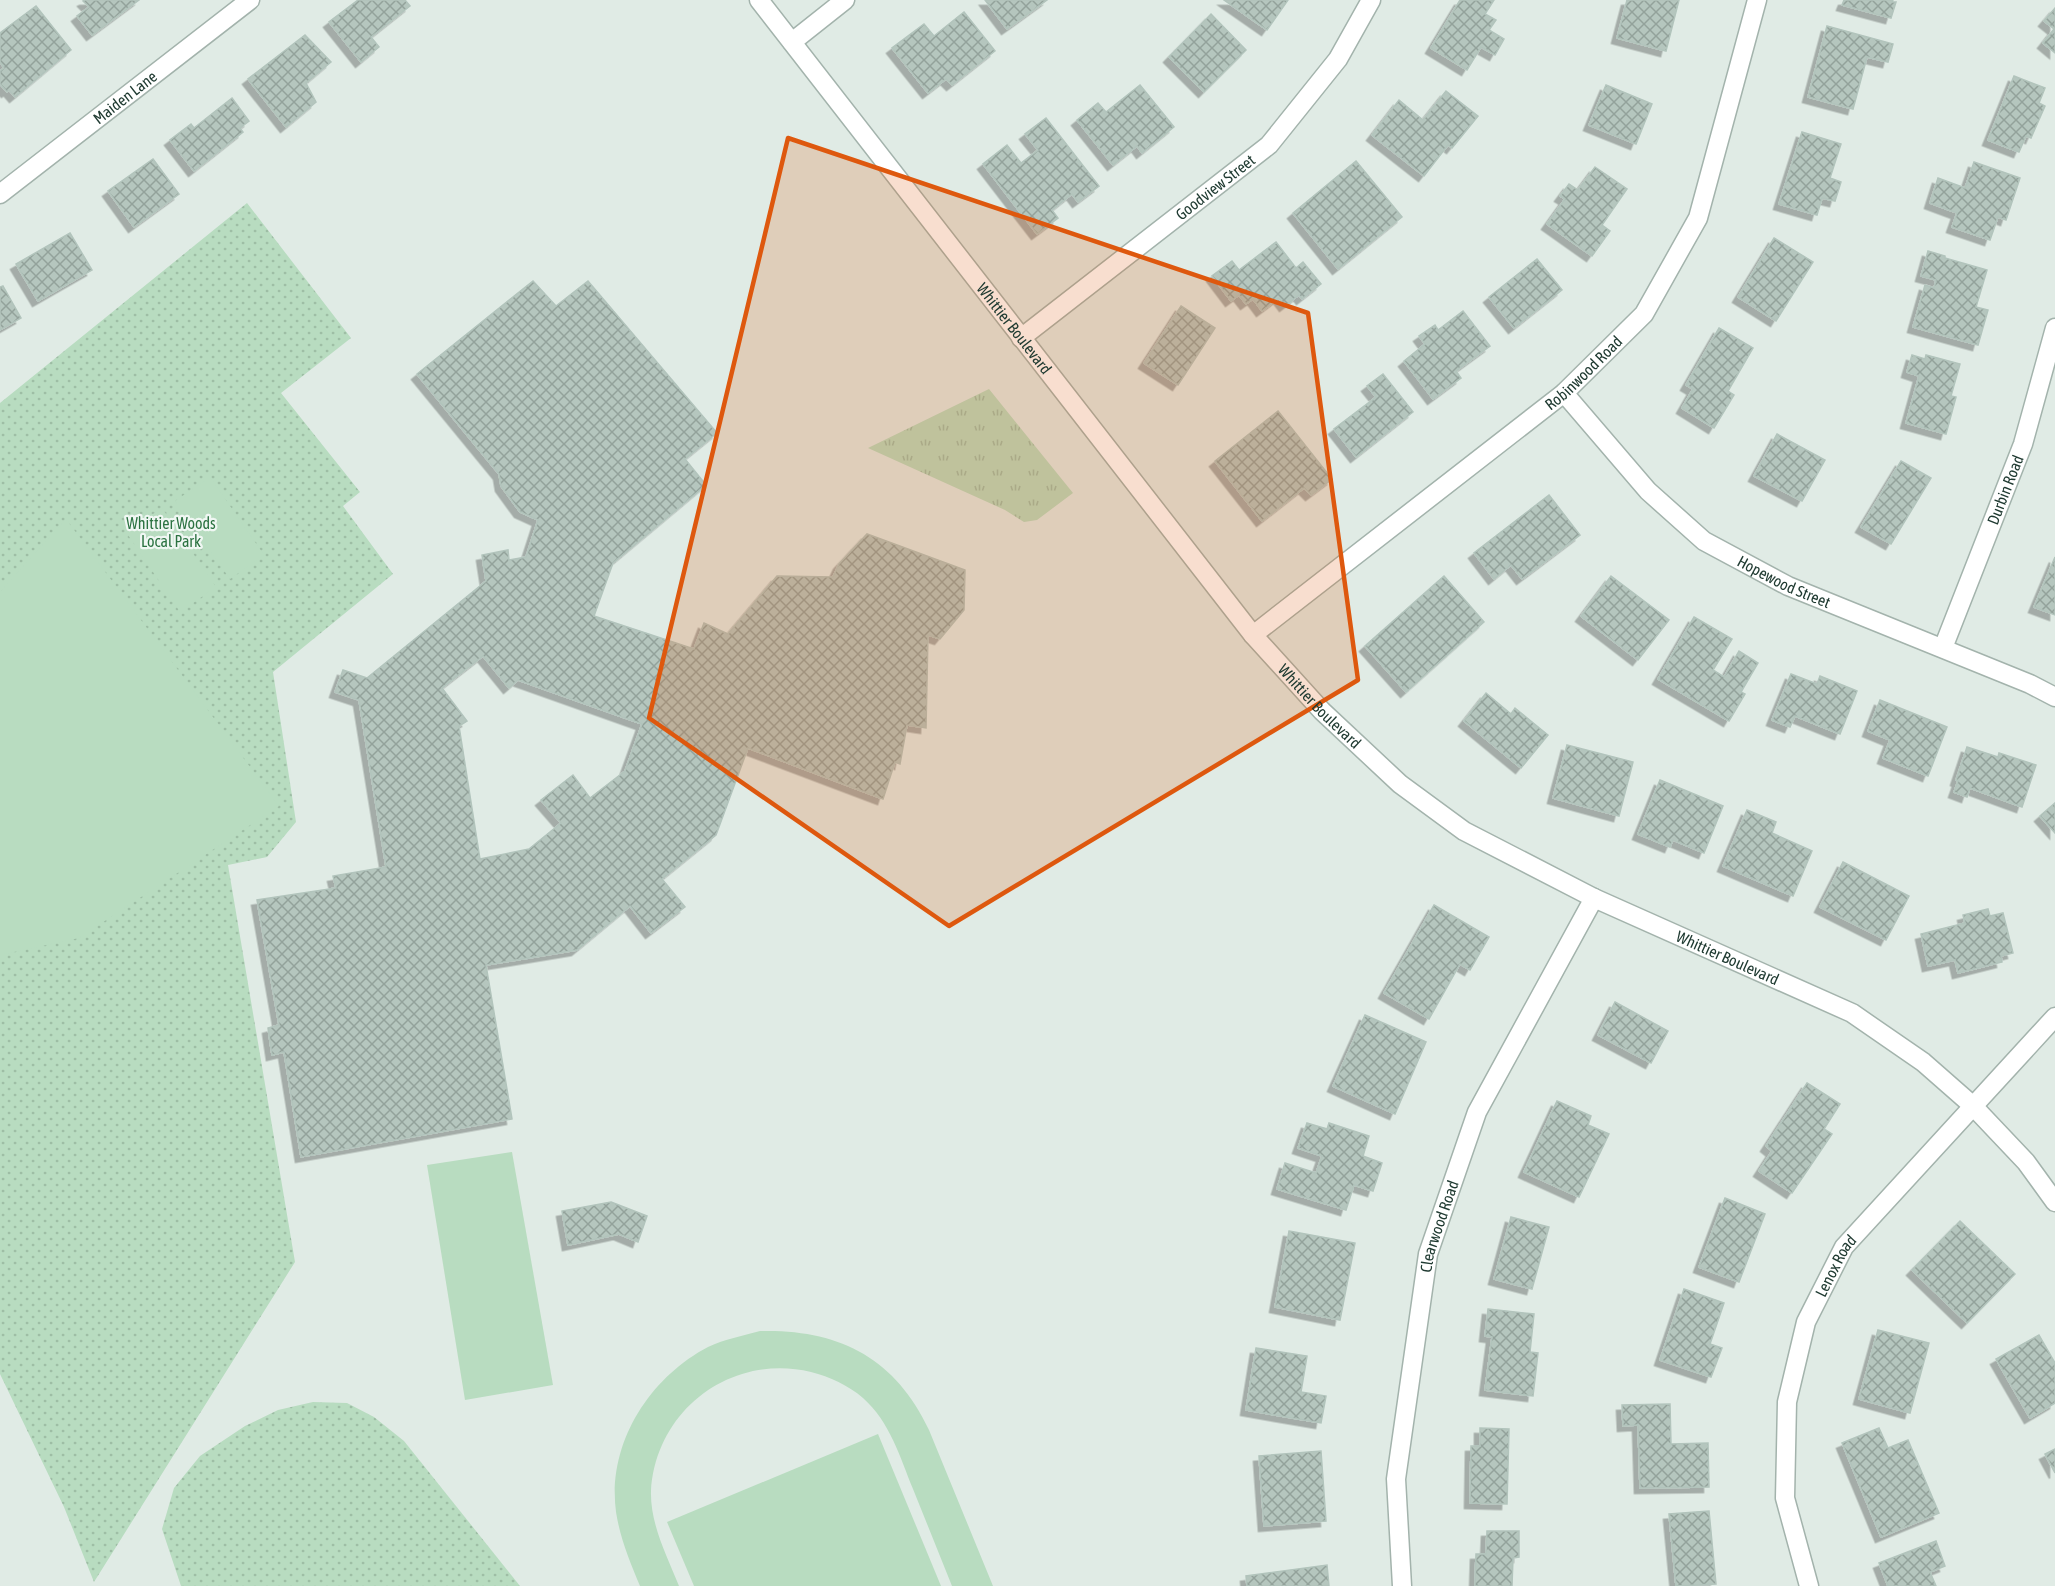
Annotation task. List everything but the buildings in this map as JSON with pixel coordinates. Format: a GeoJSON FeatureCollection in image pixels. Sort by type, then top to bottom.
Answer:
{"type":"FeatureCollection","features":[{"type":"Feature","properties":{"kind":"street","name":"Maiden Lane"},"geometry":{"type":"LineString","coordinates":[[0,194],[250,0]]}},
{"type":"Feature","properties":{"kind":"street","name":"Whittier Boulevard"},"geometry":{"type":"LineString","coordinates":[[759,0],[1254,635],[1322,711],[1400,784],[1464,831],[1594,898],[1852,1013],[1923,1062],[1972,1106],[2026,1162],[2055,1202]]}},
{"type":"Feature","properties":{"kind":"street"},"geometry":{"type":"LineString","coordinates":[[792,42],[845,0]]}},
{"type":"Feature","properties":{"kind":"street","name":"Goodview Street"},"geometry":{"type":"LineString","coordinates":[[1021,338],[1269,145],[1338,60],[1371,0]]}},
{"type":"Feature","properties":{"kind":"street","name":"Robinwood Road"},"geometry":{"type":"LineString","coordinates":[[1254,635],[1564,393],[1644,314],[1698,219],[1757,0]]}},
{"type":"Feature","properties":{"kind":"street","name":"Durbin Road"},"geometry":{"type":"LineString","coordinates":[[1943,648],[2023,444],[2055,328]]}},
{"type":"Feature","properties":{"kind":"street","name":"Hopewood Street"},"geometry":{"type":"LineString","coordinates":[[1564,393],[1648,491],[1704,540],[1788,586],[2030,684],[2055,697]]}},
{"type":"Feature","properties":{"kind":"street","name":"Clearwood Road"},"geometry":{"type":"LineString","coordinates":[[1402,1586],[1396,1479],[1428,1254],[1477,1112],[1594,898]]}},
{"type":"Feature","properties":{"kind":"street","name":"Lenox Road"},"geometry":{"type":"LineString","coordinates":[[1809,1586],[1785,1498],[1787,1402],[1806,1323],[1845,1247],[2055,1017]]}},
{"type":"Feature","properties":{"kind":"highlighted area"},"geometry":{"type":"Polygon","coordinates":[[[788,138],[1308,313],[1358,680],[949,926],[649,718],[788,138]]]}},
{"type":"Feature","properties":{"kind":"green space","name":"Whittier Woods Local Park"},"geometry":{"type":"Polygon","coordinates":[[[247,203],[351,338],[281,393],[360,492],[343,506],[393,574],[273,672],[296,822],[267,857],[228,865],[295,1262],[94,1582],[64,1507],[0,1374],[0,403],[247,203]]]}},
{"type":"Feature","properties":{"kind":"green space"},"geometry":{"type":"Polygon","coordinates":[[[989,389],[1073,493],[1037,520],[1024,522],[1005,510],[868,448],[989,389]]]}},
{"type":"Feature","properties":{"kind":"green space"},"geometry":{"type":"Polygon","coordinates":[[[210,477],[264,555],[230,579],[175,501],[210,477]]]}},
{"type":"Feature","properties":{"kind":"green space"},"geometry":{"type":"Polygon","coordinates":[[[162,508],[216,587],[180,612],[126,532],[162,508]]]}},
{"type":"Feature","properties":{"kind":"green space"},"geometry":{"type":"Polygon","coordinates":[[[66,519],[279,806],[79,938],[0,955],[0,592],[66,519]]]}},
{"type":"Feature","properties":{"kind":"green space"},"geometry":{"type":"Polygon","coordinates":[[[512,1152],[553,1385],[465,1400],[427,1165],[512,1152]]]}},
{"type":"Feature","properties":{"kind":"green space"},"geometry":{"type":"Polygon","coordinates":[[[760,1331],[815,1335],[839,1342],[861,1352],[899,1383],[929,1430],[993,1586],[952,1586],[899,1452],[872,1407],[857,1393],[832,1379],[811,1372],[782,1368],[753,1371],[727,1380],[703,1394],[683,1412],[667,1435],[656,1462],[651,1503],[660,1540],[679,1586],[640,1586],[618,1522],[615,1487],[618,1462],[636,1416],[667,1376],[687,1360],[714,1344],[760,1331]]]}},
{"type":"Feature","properties":{"kind":"green space"},"geometry":{"type":"Polygon","coordinates":[[[313,1402],[347,1403],[374,1417],[404,1441],[520,1586],[181,1586],[162,1529],[174,1488],[200,1456],[245,1426],[278,1410],[313,1402]]]}},
{"type":"Feature","properties":{"kind":"green space"},"geometry":{"type":"Polygon","coordinates":[[[878,1434],[941,1586],[694,1586],[667,1522],[878,1434]]]}}]}
